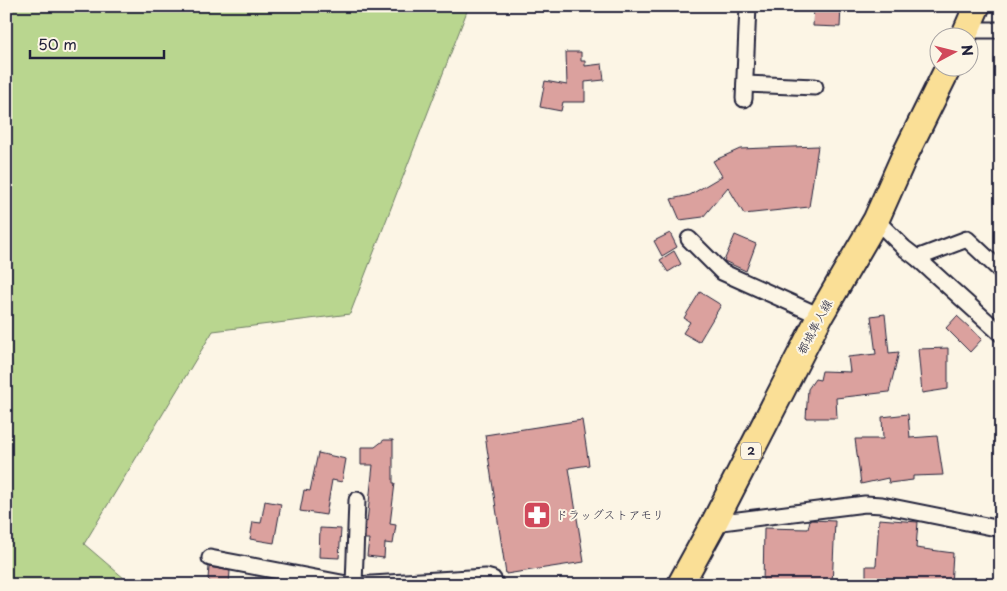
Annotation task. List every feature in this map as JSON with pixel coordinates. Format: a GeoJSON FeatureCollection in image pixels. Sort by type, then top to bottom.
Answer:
{"type":"FeatureCollection","features":[{"type":"Feature","properties":{"kind":"main road"},"geometry":{"type":"LineString","coordinates":[[968,28],[977,6]]}},
{"type":"Feature","properties":{"kind":"main road","name":"都城隼人線"},"geometry":{"type":"LineString","coordinates":[[680,585],[820,316],[876,220],[903,159],[943,78]]}},
{"type":"Feature","properties":{"kind":"street"},"geometry":{"type":"LineString","coordinates":[[748,6],[744,91],[815,86]]}},
{"type":"Feature","properties":{"kind":"street"},"geometry":{"type":"LineString","coordinates":[[980,32],[1001,30]]}},
{"type":"Feature","properties":{"kind":"street"},"geometry":{"type":"LineString","coordinates":[[876,220],[904,248],[1001,334]]}},
{"type":"Feature","properties":{"kind":"street"},"geometry":{"type":"LineString","coordinates":[[917,258],[968,238],[1001,271]]}},
{"type":"Feature","properties":{"kind":"street"},"geometry":{"type":"LineString","coordinates":[[690,239],[722,272],[820,316]]}},
{"type":"Feature","properties":{"kind":"street"},"geometry":{"type":"LineString","coordinates":[[354,585],[357,500]]}},
{"type":"Feature","properties":{"kind":"street"},"geometry":{"type":"LineString","coordinates":[[714,522],[865,504],[882,505],[1001,529]]}},
{"type":"Feature","properties":{"kind":"street"},"geometry":{"type":"LineString","coordinates":[[210,558],[354,585],[486,577],[493,579],[496,585]]}},
{"type":"Feature","properties":{"kind":"green space"},"geometry":{"type":"Polygon","coordinates":[[[6,6],[469,6],[350,314],[213,331],[84,544],[132,585],[6,585],[6,6]]]}},
{"type":"Feature","properties":{"kind":"building"},"geometry":{"type":"Polygon","coordinates":[[[814,6],[841,6],[840,27],[813,26],[814,6]]]}},
{"type":"Feature","properties":{"kind":"building"},"geometry":{"type":"Polygon","coordinates":[[[566,52],[581,52],[581,61],[585,61],[585,66],[602,64],[604,80],[585,82],[585,102],[563,102],[561,111],[540,107],[545,81],[567,85],[566,52]]]}},
{"type":"Feature","properties":{"kind":"building"},"geometry":{"type":"Polygon","coordinates":[[[818,146],[809,207],[744,214],[728,187],[703,217],[680,220],[671,199],[690,195],[722,176],[713,161],[740,149],[818,146]]]}},
{"type":"Feature","properties":{"kind":"building"},"geometry":{"type":"Polygon","coordinates":[[[670,233],[677,247],[662,256],[654,241],[670,233]]]}},
{"type":"Feature","properties":{"kind":"building"},"geometry":{"type":"Polygon","coordinates":[[[735,235],[756,244],[746,271],[724,261],[735,235]]]}},
{"type":"Feature","properties":{"kind":"building"},"geometry":{"type":"Polygon","coordinates":[[[674,251],[681,264],[668,272],[660,260],[674,251]]]}},
{"type":"Feature","properties":{"kind":"building"},"geometry":{"type":"Polygon","coordinates":[[[700,292],[721,305],[699,342],[683,333],[690,322],[684,318],[700,292]]]}},
{"type":"Feature","properties":{"kind":"building"},"geometry":{"type":"Polygon","coordinates":[[[885,314],[889,353],[899,352],[889,392],[836,398],[837,418],[806,418],[808,389],[815,379],[820,380],[822,371],[850,372],[848,357],[876,354],[871,316],[885,314]]]}},
{"type":"Feature","properties":{"kind":"building"},"geometry":{"type":"Polygon","coordinates":[[[957,316],[982,339],[970,352],[946,328],[957,316]]]}},
{"type":"Feature","properties":{"kind":"building"},"geometry":{"type":"Polygon","coordinates":[[[948,348],[948,389],[922,393],[918,349],[948,348]]]}},
{"type":"Feature","properties":{"kind":"building"},"geometry":{"type":"Polygon","coordinates":[[[908,414],[910,438],[937,436],[943,475],[913,476],[913,480],[889,483],[888,478],[861,484],[855,439],[883,439],[882,417],[908,414]]]}},
{"type":"Feature","properties":{"kind":"building","name":"ドラッグストアモリ"},"geometry":{"type":"Polygon","coordinates":[[[582,420],[589,465],[569,468],[584,562],[506,574],[485,435],[582,420]]]}},
{"type":"Feature","properties":{"kind":"building"},"geometry":{"type":"Polygon","coordinates":[[[384,440],[393,440],[393,483],[395,483],[390,524],[396,525],[393,544],[385,543],[384,558],[367,556],[369,539],[365,539],[366,521],[373,465],[361,465],[361,447],[375,447],[384,440]]]}},
{"type":"Feature","properties":{"kind":"building"},"geometry":{"type":"Polygon","coordinates":[[[318,453],[346,459],[342,482],[332,480],[326,515],[300,511],[304,490],[310,491],[318,453]]]}},
{"type":"Feature","properties":{"kind":"building"},"geometry":{"type":"Polygon","coordinates":[[[265,501],[281,504],[274,543],[250,539],[253,522],[261,523],[265,501]]]}},
{"type":"Feature","properties":{"kind":"building"},"geometry":{"type":"Polygon","coordinates":[[[879,519],[918,522],[916,548],[953,553],[951,585],[888,585],[888,581],[866,579],[866,566],[876,566],[879,519]]]}},
{"type":"Feature","properties":{"kind":"building"},"geometry":{"type":"Polygon","coordinates":[[[810,520],[835,521],[832,585],[763,585],[764,528],[808,529],[810,520]]]}},
{"type":"Feature","properties":{"kind":"building"},"geometry":{"type":"Polygon","coordinates":[[[320,528],[341,529],[339,558],[319,557],[320,528]]]}},
{"type":"Feature","properties":{"kind":"building"},"geometry":{"type":"Polygon","coordinates":[[[209,567],[230,571],[229,585],[214,585],[208,579],[209,567]]]}},
{"type":"Feature","properties":{"kind":"place","name":"ドラッグストアモリ"},"geometry":{"type":"Point","coordinates":[537,515]}}]}
